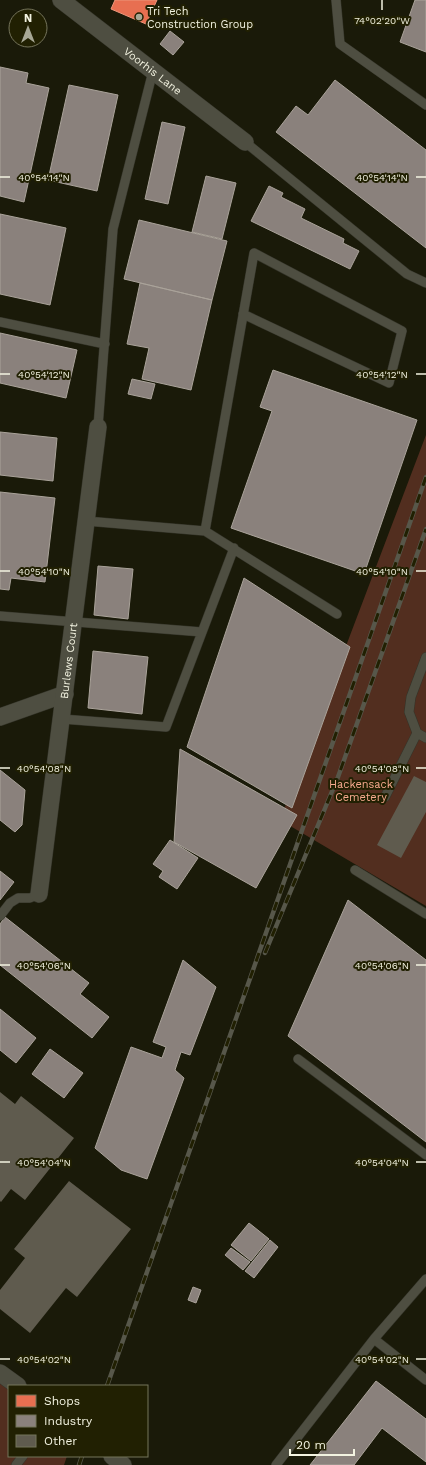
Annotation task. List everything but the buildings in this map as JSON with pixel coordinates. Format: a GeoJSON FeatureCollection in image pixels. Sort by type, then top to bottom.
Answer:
{"type":"FeatureCollection","features":[{"type":"Feature","properties":{"kind":"street","name":"Voorhis Lane"},"geometry":{"type":"LineString","coordinates":[[60,0],[245,142]]}},
{"type":"Feature","properties":{"kind":"street","name":"Burlews Court"},"geometry":{"type":"LineString","coordinates":[[39,894],[98,427]]}},
{"type":"Feature","properties":{"kind":"street"},"geometry":{"type":"LineString","coordinates":[[0,717],[65,694]]}},
{"type":"Feature","properties":{"kind":"street"},"geometry":{"type":"LineString","coordinates":[[0,1373],[17,1385]]}},
{"type":"Feature","properties":{"kind":"street"},"geometry":{"type":"LineString","coordinates":[[113,1457],[124,1465]]}},
{"type":"Feature","properties":{"kind":"lane"},"geometry":{"type":"LineString","coordinates":[[336,0],[340,44],[426,105]]}},
{"type":"Feature","properties":{"kind":"lane"},"geometry":{"type":"LineString","coordinates":[[98,427],[113,229],[153,71]]}},
{"type":"Feature","properties":{"kind":"lane"},"geometry":{"type":"LineString","coordinates":[[245,142],[407,274],[426,283]]}},
{"type":"Feature","properties":{"kind":"lane"},"geometry":{"type":"LineString","coordinates":[[205,531],[243,314],[254,253],[402,331],[389,383],[243,314]]}},
{"type":"Feature","properties":{"kind":"lane"},"geometry":{"type":"LineString","coordinates":[[0,322],[104,344]]}},
{"type":"Feature","properties":{"kind":"lane"},"geometry":{"type":"LineString","coordinates":[[86,521],[205,531],[337,614]]}},
{"type":"Feature","properties":{"kind":"lane"},"geometry":{"type":"LineString","coordinates":[[62,718],[166,727],[234,548]]}},
{"type":"Feature","properties":{"kind":"lane"},"geometry":{"type":"LineString","coordinates":[[0,616],[202,632]]}},
{"type":"Feature","properties":{"kind":"lane"},"geometry":{"type":"LineString","coordinates":[[426,657],[412,697],[409,712],[417,733],[426,738]]}},
{"type":"Feature","properties":{"kind":"lane"},"geometry":{"type":"LineString","coordinates":[[385,797],[417,733]]}},
{"type":"Feature","properties":{"kind":"lane"},"geometry":{"type":"LineString","coordinates":[[355,870],[426,914]]}},
{"type":"Feature","properties":{"kind":"lane"},"geometry":{"type":"LineString","coordinates":[[0,916],[10,903],[18,898],[30,898],[39,894]]}},
{"type":"Feature","properties":{"kind":"lane"},"geometry":{"type":"LineString","coordinates":[[298,1059],[426,1155]]}},
{"type":"Feature","properties":{"kind":"lane"},"geometry":{"type":"LineString","coordinates":[[276,1465],[374,1339],[426,1279]]}},
{"type":"Feature","properties":{"kind":"lane"},"geometry":{"type":"LineString","coordinates":[[374,1339],[426,1380]]}},
{"type":"Feature","properties":{"kind":"lane"},"geometry":{"type":"LineString","coordinates":[[16,1465],[22,1457]]}},
{"type":"Feature","properties":{"kind":"green space","name":"Hackensack Cemetery"},"geometry":{"type":"Polygon","coordinates":[[[426,435],[426,906],[280,820],[426,435]]]}},
{"type":"Feature","properties":{"kind":"green space"},"geometry":{"type":"Polygon","coordinates":[[[0,1373],[8,1385],[8,1457],[67,1457],[64,1465],[0,1465],[0,1373]]]}},
{"type":"Feature","properties":{"kind":"railway"},"geometry":{"type":"LineString","coordinates":[[107,1385],[426,477]]}},
{"type":"Feature","properties":{"kind":"railway"},"geometry":{"type":"LineString","coordinates":[[265,953],[338,777],[426,529]]}},
{"type":"Feature","properties":{"kind":"railway"},"geometry":{"type":"LineString","coordinates":[[79,1465],[82,1457]]}},
{"type":"Feature","properties":{"kind":"place","name":"Tri Tech Construction Group"},"geometry":{"type":"Point","coordinates":[139,17]}}]}
